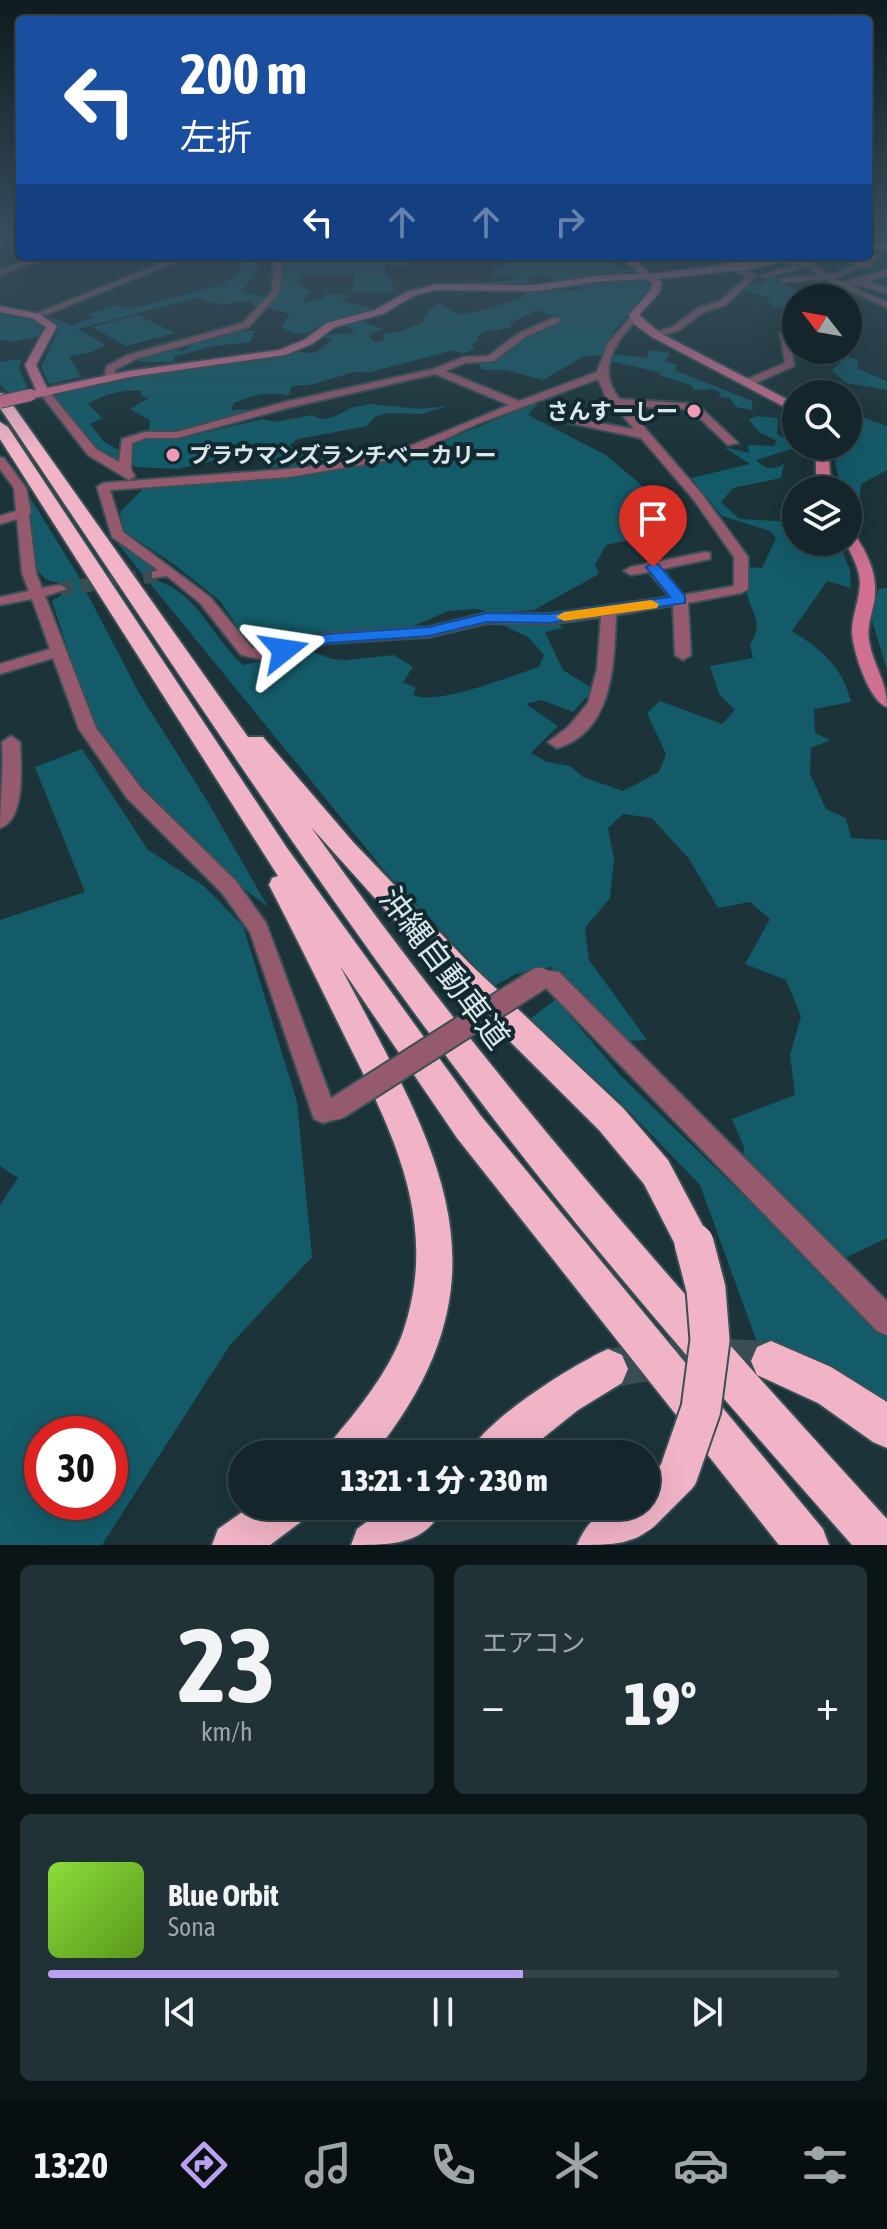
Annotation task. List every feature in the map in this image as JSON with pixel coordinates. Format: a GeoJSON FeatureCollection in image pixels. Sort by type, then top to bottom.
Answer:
{"type":"FeatureCollection","features":[{"type":"Feature","properties":{"kind":"highway","name":"沖縄自動車道"},"geometry":{"type":"LineString","coordinates":[[0,399],[321,861],[504,1107],[674,1314],[881,1545]]}},
{"type":"Feature","properties":{"kind":"highway"},"geometry":{"type":"LineString","coordinates":[[0,427],[278,855],[469,1127],[807,1545]]}},
{"type":"Feature","properties":{"kind":"highway"},"geometry":{"type":"LineString","coordinates":[[225,726],[253,740],[345,850],[460,973],[611,1119],[656,1172],[694,1243],[706,1289],[710,1340],[701,1409],[678,1475],[640,1513],[599,1545]]}},
{"type":"Feature","properties":{"kind":"highway"},"geometry":{"type":"LineString","coordinates":[[278,855],[279,879],[317,947],[396,1105],[423,1168],[437,1236],[433,1306],[406,1371],[362,1440]]}},
{"type":"Feature","properties":{"kind":"highway"},"geometry":{"type":"LineString","coordinates":[[771,1361],[813,1376],[868,1411],[887,1428]]}},
{"type":"Feature","properties":{"kind":"highway"},"geometry":{"type":"LineString","coordinates":[[508,1440],[564,1396],[608,1369]]}},
{"type":"Feature","properties":{"kind":"highway"},"geometry":{"type":"LineString","coordinates":[[234,1545],[268,1520]]}},
{"type":"Feature","properties":{"kind":"highway"},"geometry":{"type":"LineString","coordinates":[[373,1545],[405,1520]]}},
{"type":"Feature","properties":{"kind":"street"},"geometry":{"type":"LineString","coordinates":[[35,316],[58,307]]}},
{"type":"Feature","properties":{"kind":"street"},"geometry":{"type":"LineString","coordinates":[[111,378],[108,375],[111,368],[132,357],[246,325],[262,307]]}},
{"type":"Feature","properties":{"kind":"street"},"geometry":{"type":"LineString","coordinates":[[0,399],[111,378],[281,353],[300,346],[331,325],[389,307]]}},
{"type":"Feature","properties":{"kind":"street"},"geometry":{"type":"LineString","coordinates":[[602,374],[473,422],[455,433],[371,462],[290,473],[103,487],[117,534],[163,573],[205,600],[247,652],[264,655],[327,638],[429,632],[487,618],[549,619],[609,612],[741,589],[741,557],[698,497],[609,393],[602,374],[621,330],[640,307]]}},
{"type":"Feature","properties":{"kind":"street"},"geometry":{"type":"LineString","coordinates":[[656,335],[675,329],[710,307]]}},
{"type":"Feature","properties":{"kind":"street"},"geometry":{"type":"LineString","coordinates":[[0,309],[35,316],[52,326],[29,366],[37,394],[92,452],[125,470],[131,479],[149,484]]}},
{"type":"Feature","properties":{"kind":"street"},"geometry":{"type":"LineString","coordinates":[[634,318],[656,335],[782,402]]}},
{"type":"Feature","properties":{"kind":"street"},"geometry":{"type":"LineString","coordinates":[[125,470],[126,441],[145,435],[177,435],[285,405],[436,371],[464,360],[490,359],[522,335],[556,320]]}},
{"type":"Feature","properties":{"kind":"street"},"geometry":{"type":"LineString","coordinates":[[747,383],[790,364]]}},
{"type":"Feature","properties":{"kind":"street"},"geometry":{"type":"LineString","coordinates":[[436,371],[521,406]]}},
{"type":"Feature","properties":{"kind":"street"},"geometry":{"type":"LineString","coordinates":[[619,402],[693,406],[732,443]]}},
{"type":"Feature","properties":{"kind":"street"},"geometry":{"type":"LineString","coordinates":[[557,419],[646,435]]}},
{"type":"Feature","properties":{"kind":"street"},"geometry":{"type":"LineString","coordinates":[[0,461],[21,493],[29,573],[88,729],[103,754],[134,793],[229,887],[259,929],[323,1111],[337,1108],[539,979],[551,979],[887,1321]]}},
{"type":"Feature","properties":{"kind":"street"},"geometry":{"type":"LineString","coordinates":[[0,486],[10,493],[21,493]]}},
{"type":"Feature","properties":{"kind":"street"},"geometry":{"type":"LineString","coordinates":[[0,520],[25,512]]}},
{"type":"Feature","properties":{"kind":"street"},"geometry":{"type":"LineString","coordinates":[[631,571],[705,556]]}},
{"type":"Feature","properties":{"kind":"street"},"geometry":{"type":"LineString","coordinates":[[859,556],[867,572],[861,640],[887,701]]}},
{"type":"Feature","properties":{"kind":"street"},"geometry":{"type":"LineString","coordinates":[[653,567],[680,600],[683,655]]}},
{"type":"Feature","properties":{"kind":"street"},"geometry":{"type":"LineString","coordinates":[[0,601],[37,591],[60,589]]}},
{"type":"Feature","properties":{"kind":"street"},"geometry":{"type":"LineString","coordinates":[[557,742],[577,732],[586,723],[602,694],[609,612]]}},
{"type":"Feature","properties":{"kind":"street"},"geometry":{"type":"LineString","coordinates":[[0,669],[57,652]]}},
{"type":"Feature","properties":{"kind":"street"},"geometry":{"type":"LineString","coordinates":[[0,821],[5,817],[13,777],[11,742]]}},
{"type":"Feature","properties":{"kind":"shaded area"},"geometry":{"type":"Polygon","coordinates":[[[109,307],[161,307],[78,329],[106,345],[92,352],[69,356],[81,377],[49,384],[41,367],[58,330],[48,317],[72,325],[95,317],[88,314],[109,307]]]}},
{"type":"Feature","properties":{"kind":"shaded area"},"geometry":{"type":"Polygon","coordinates":[[[433,307],[445,307],[462,314],[492,307],[634,307],[614,331],[604,355],[584,356],[543,380],[505,370],[482,370],[478,364],[492,361],[528,334],[560,318],[537,310],[510,324],[512,326],[509,328],[486,331],[477,337],[479,340],[472,345],[475,348],[463,354],[454,350],[371,372],[354,372],[310,385],[292,386],[288,396],[254,396],[234,403],[231,410],[263,409],[188,429],[149,432],[150,420],[130,409],[149,398],[141,396],[141,391],[106,396],[88,404],[102,418],[90,424],[103,441],[120,451],[121,460],[111,459],[92,447],[53,398],[55,394],[171,371],[267,360],[298,352],[314,353],[333,340],[324,337],[354,333],[343,325],[360,321],[384,329],[370,334],[376,342],[384,340],[384,333],[399,332],[426,321],[423,317],[433,307]]]}},
{"type":"Feature","properties":{"kind":"shaded area"},"geometry":{"type":"Polygon","coordinates":[[[267,308],[374,309],[324,323],[308,333],[293,333],[281,327],[290,314],[267,308]]]}},
{"type":"Feature","properties":{"kind":"shaded area"},"geometry":{"type":"Polygon","coordinates":[[[0,311],[43,324],[40,336],[17,341],[0,340],[0,311]]]}},
{"type":"Feature","properties":{"kind":"shaded area"},"geometry":{"type":"Polygon","coordinates":[[[138,315],[175,333],[126,346],[92,327],[138,315]]]}},
{"type":"Feature","properties":{"kind":"shaded area"},"geometry":{"type":"Polygon","coordinates":[[[237,331],[255,331],[250,342],[214,346],[173,357],[175,362],[141,362],[137,358],[163,349],[182,351],[190,347],[181,343],[237,331]]]}},
{"type":"Feature","properties":{"kind":"shaded area"},"geometry":{"type":"Polygon","coordinates":[[[649,350],[671,353],[665,361],[678,365],[674,368],[676,371],[752,401],[752,410],[736,407],[729,398],[718,396],[721,393],[714,389],[694,390],[691,385],[658,372],[610,361],[613,354],[647,358],[649,350]]]}},
{"type":"Feature","properties":{"kind":"shaded area"},"geometry":{"type":"Polygon","coordinates":[[[22,359],[19,368],[28,389],[9,394],[0,384],[0,362],[22,359]]]}},
{"type":"Feature","properties":{"kind":"shaded area"},"geometry":{"type":"Polygon","coordinates":[[[839,364],[858,364],[858,369],[887,381],[887,390],[862,386],[862,380],[843,380],[832,370],[839,364]]]}},
{"type":"Feature","properties":{"kind":"shaded area"},"geometry":{"type":"Polygon","coordinates":[[[539,402],[528,415],[606,455],[647,490],[683,505],[681,515],[668,533],[658,539],[638,538],[606,545],[595,565],[599,574],[534,610],[492,613],[477,609],[448,611],[409,628],[325,631],[267,647],[249,644],[220,601],[175,565],[123,531],[120,512],[143,489],[366,466],[402,458],[539,402]]]}},
{"type":"Feature","properties":{"kind":"shaded area"},"geometry":{"type":"Polygon","coordinates":[[[369,404],[421,409],[447,406],[422,414],[387,413],[375,417],[367,426],[298,439],[289,445],[316,458],[365,453],[313,465],[266,468],[254,452],[178,469],[135,467],[129,457],[133,443],[150,438],[178,439],[262,419],[275,422],[312,415],[327,419],[369,404]]]}},
{"type":"Feature","properties":{"kind":"shaded area"},"geometry":{"type":"Polygon","coordinates":[[[757,416],[778,418],[777,434],[782,436],[782,452],[756,460],[769,468],[784,464],[781,478],[733,488],[721,502],[739,519],[782,521],[782,556],[844,556],[850,570],[851,588],[827,581],[792,631],[829,660],[842,679],[851,702],[814,709],[815,733],[830,740],[811,748],[810,774],[826,809],[846,818],[851,838],[887,840],[887,1238],[847,1257],[842,1284],[887,1335],[887,1405],[842,1374],[758,1345],[700,1185],[616,1098],[530,1019],[556,999],[619,1074],[740,1192],[744,1147],[732,1119],[795,1095],[790,1055],[801,1016],[786,980],[745,964],[770,919],[750,902],[718,908],[689,859],[652,818],[623,814],[608,828],[614,859],[610,898],[585,928],[589,960],[647,1040],[626,1041],[551,967],[516,974],[494,986],[383,869],[117,543],[155,566],[152,573],[155,580],[170,586],[194,605],[243,665],[311,651],[332,659],[347,660],[394,655],[413,667],[403,682],[416,688],[413,695],[439,697],[539,667],[544,655],[528,637],[498,623],[558,623],[563,628],[545,632],[563,670],[594,689],[573,712],[541,700],[526,704],[558,726],[531,753],[547,762],[570,766],[583,777],[623,791],[659,772],[666,754],[647,713],[660,701],[722,724],[735,710],[719,694],[710,666],[753,658],[750,645],[757,624],[746,591],[749,567],[762,568],[776,538],[770,531],[722,516],[691,478],[750,464],[724,447],[749,453],[748,445],[774,446],[777,441],[759,432],[749,420],[757,416]]]}},
{"type":"Feature","properties":{"kind":"shaded area"},"geometry":{"type":"Polygon","coordinates":[[[862,417],[887,426],[887,470],[862,483],[862,476],[838,476],[835,460],[862,460],[862,417]]]}},
{"type":"Feature","properties":{"kind":"shaded area"},"geometry":{"type":"Polygon","coordinates":[[[28,494],[76,572],[139,693],[209,804],[268,907],[235,882],[140,789],[93,726],[52,601],[67,591],[61,583],[47,580],[37,571],[28,494]]]}},
{"type":"Feature","properties":{"kind":"shaded area"},"geometry":{"type":"Polygon","coordinates":[[[887,588],[887,670],[871,617],[879,589],[887,588]]]}},
{"type":"Feature","properties":{"kind":"shaded area"},"geometry":{"type":"Polygon","coordinates":[[[82,749],[148,850],[204,886],[243,926],[297,1102],[312,1257],[230,1345],[128,1504],[128,1416],[24,1416],[24,1520],[118,1520],[102,1545],[0,1545],[0,1205],[18,1178],[0,1166],[0,920],[85,892],[35,767],[82,749]]]}},
{"type":"Feature","properties":{"kind":"tunnel"},"geometry":{"type":"LineString","coordinates":[[60,589],[157,575]]}},
{"type":"Feature","properties":{"kind":"tunnel"},"geometry":{"type":"LineString","coordinates":[[608,1369],[689,1359],[771,1361]]}},
{"type":"Feature","properties":{"kind":"slow traffic"},"geometry":{"type":"LineString","coordinates":[[564,617],[651,604]]}},
{"type":"Feature","properties":{"kind":"place","name":"さんすーしー"},"geometry":{"type":"Point","coordinates":[694,411]}},
{"type":"Feature","properties":{"kind":"place","name":"プラウマンズランチベーカリー"},"geometry":{"type":"Point","coordinates":[173,455]}},
{"type":"Feature","properties":{"kind":"route"},"geometry":{"type":"LineString","coordinates":[[284,650],[327,638],[411,634],[487,618],[549,619],[680,600],[653,567]]}}]}
